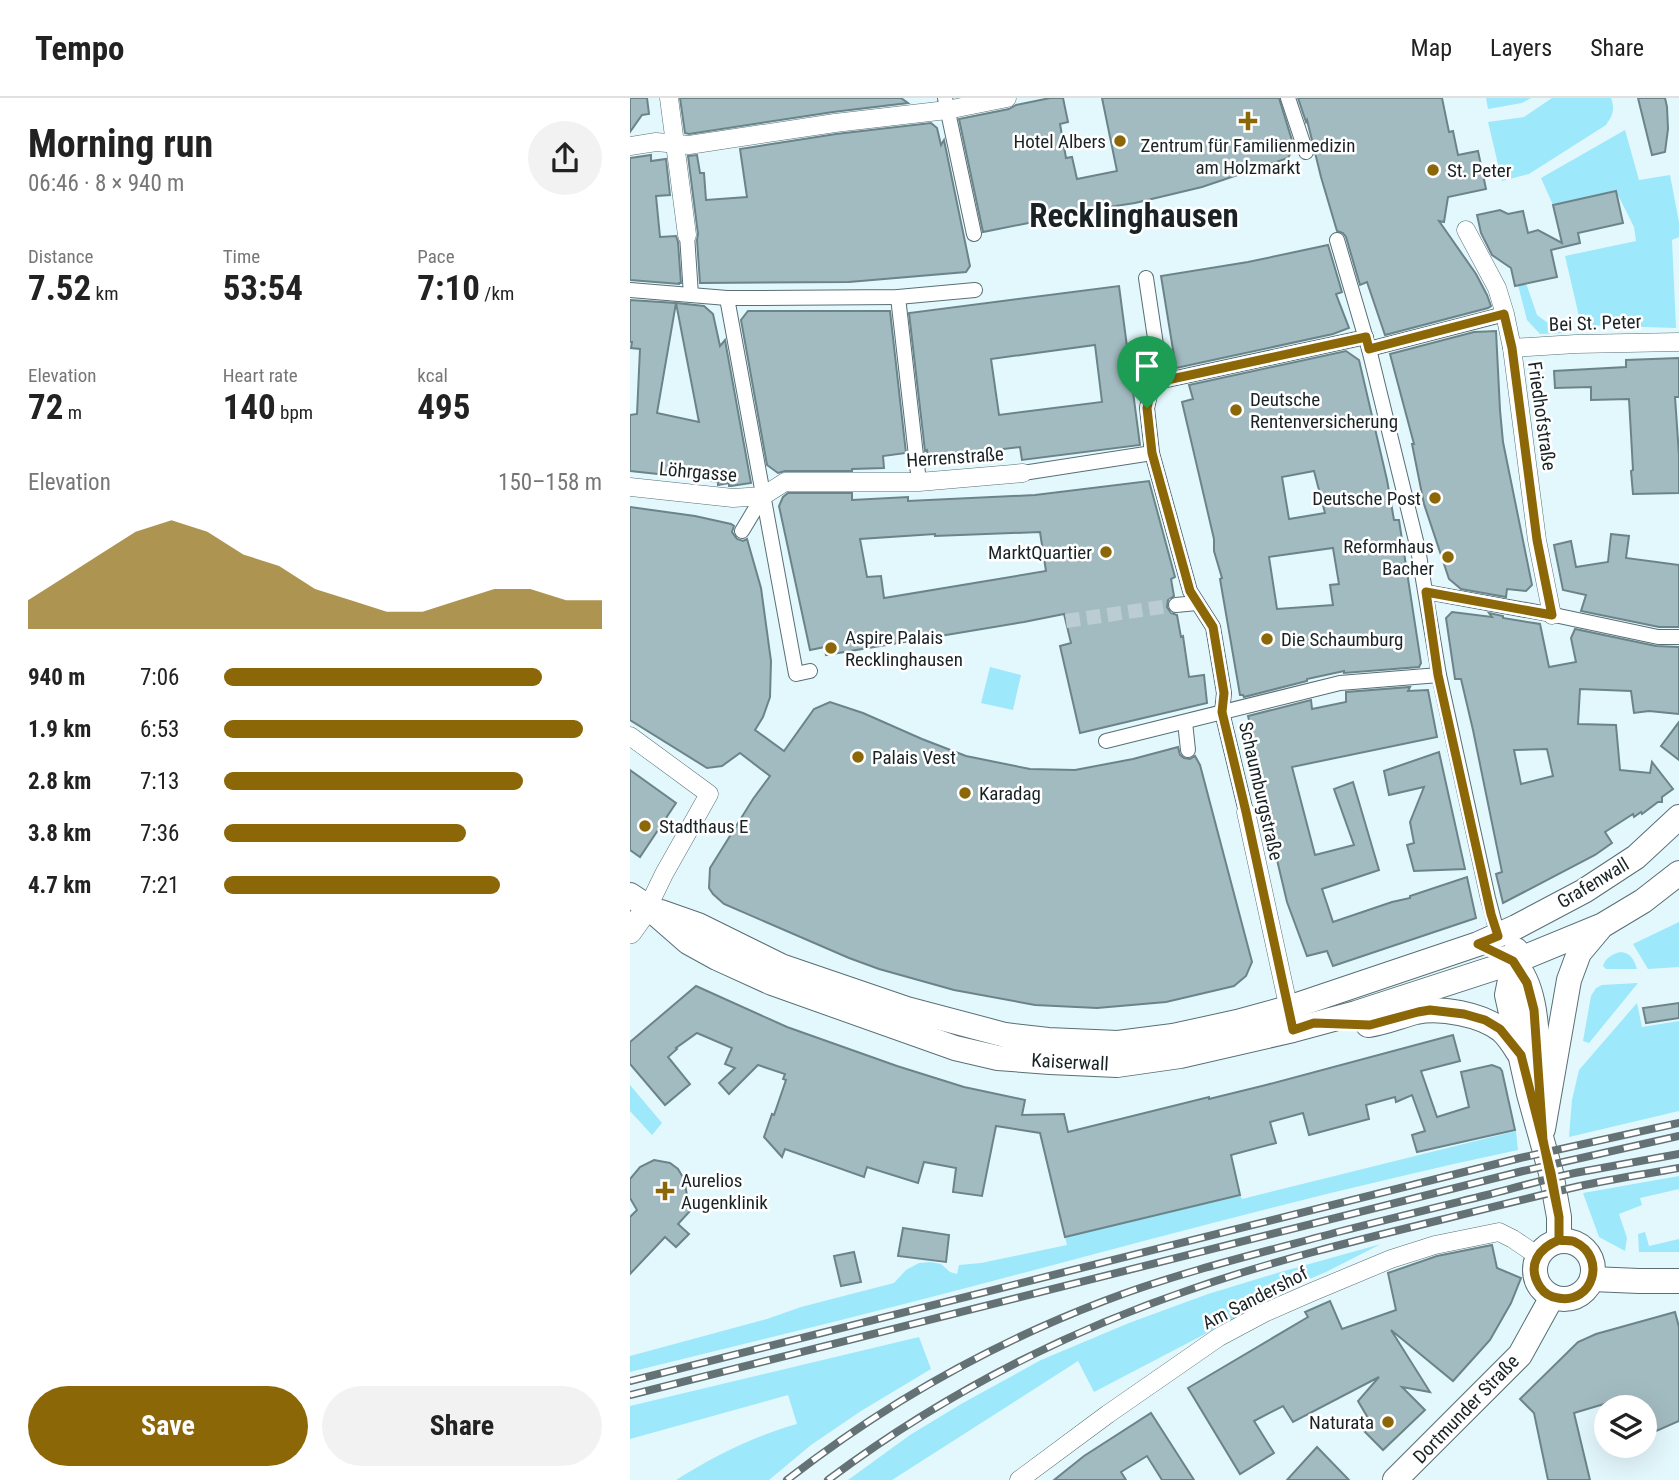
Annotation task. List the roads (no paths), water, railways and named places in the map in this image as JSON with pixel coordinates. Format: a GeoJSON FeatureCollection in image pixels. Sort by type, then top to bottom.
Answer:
{"type":"FeatureCollection","features":[{"type":"Feature","properties":{"kind":"main road","name":"Grafenwall"},"geometry":{"type":"LineString","coordinates":[[1488,940],[1584,891],[1636,857],[1679,817]]}},
{"type":"Feature","properties":{"kind":"main road","name":"Grafenwall"},"geometry":{"type":"LineString","coordinates":[[1513,961],[1603,925],[1643,901],[1679,873]]}},
{"type":"Feature","properties":{"kind":"main road","name":"Kaiserwall"},"geometry":{"type":"LineString","coordinates":[[639,901],[688,942],[772,983],[955,1048],[998,1058],[1050,1062],[1117,1065],[1180,1056],[1299,1020],[1488,940]]}},
{"type":"Feature","properties":{"kind":"main road"},"geometry":{"type":"LineString","coordinates":[[1528,920],[1520,934],[1507,995],[1543,1140],[1559,1217],[1559,1240]]}},
{"type":"Feature","properties":{"kind":"main road"},"geometry":{"type":"LineString","coordinates":[[1543,1140],[1569,980],[1579,953],[1603,925]]}},
{"type":"Feature","properties":{"kind":"main road"},"geometry":{"type":"LineString","coordinates":[[1488,940],[1513,961],[1527,983],[1534,1010],[1543,1140]]}},
{"type":"Feature","properties":{"kind":"main road","name":"Kaiserwall"},"geometry":{"type":"LineString","coordinates":[[1299,1020],[1356,1013],[1513,961]]}},
{"type":"Feature","properties":{"kind":"main road"},"geometry":{"type":"LineString","coordinates":[[1299,1020],[1370,1025],[1430,1010],[1464,1014],[1485,1020],[1500,1029],[1521,1055]]}},
{"type":"Feature","properties":{"kind":"main road"},"geometry":{"type":"LineString","coordinates":[[1559,1240],[1574,1242],[1587,1250],[1593,1264],[1592,1279],[1586,1290],[1576,1297],[1564,1300],[1544,1292],[1538,1284],[1534,1265],[1547,1245],[1559,1240]]}},
{"type":"Feature","properties":{"kind":"main road"},"geometry":{"type":"LineString","coordinates":[[1592,1279],[1679,1281]]}},
{"type":"Feature","properties":{"kind":"main road","name":"Dortmunder Straße"},"geometry":{"type":"LineString","coordinates":[[1395,1480],[1520,1354],[1552,1297]]}},
{"type":"Feature","properties":{"kind":"street"},"geometry":{"type":"LineString","coordinates":[[668,98],[687,235],[691,295]]}},
{"type":"Feature","properties":{"kind":"street"},"geometry":{"type":"LineString","coordinates":[[630,146],[656,142],[689,145],[946,104],[1007,98]]}},
{"type":"Feature","properties":{"kind":"street"},"geometry":{"type":"LineString","coordinates":[[1288,98],[1306,152]]}},
{"type":"Feature","properties":{"kind":"street"},"geometry":{"type":"LineString","coordinates":[[946,104],[974,234]]}},
{"type":"Feature","properties":{"kind":"street","name":"Friedhofstraße"},"geometry":{"type":"LineString","coordinates":[[1466,230],[1497,288],[1512,348],[1537,540],[1552,615]]}},
{"type":"Feature","properties":{"kind":"street"},"geometry":{"type":"LineString","coordinates":[[1338,240],[1367,343],[1418,548],[1438,675],[1488,898],[1488,940]]}},
{"type":"Feature","properties":{"kind":"street","name":"Schaumburgstraße"},"geometry":{"type":"LineString","coordinates":[[1146,278],[1158,358],[1147,408],[1152,453],[1190,591],[1213,627],[1224,693],[1222,712],[1299,1020]]}},
{"type":"Feature","properties":{"kind":"street"},"geometry":{"type":"LineString","coordinates":[[630,290],[727,298],[898,297],[975,290]]}},
{"type":"Feature","properties":{"kind":"street"},"geometry":{"type":"LineString","coordinates":[[898,297],[919,482]]}},
{"type":"Feature","properties":{"kind":"street"},"geometry":{"type":"LineString","coordinates":[[727,298],[763,496],[803,673]]}},
{"type":"Feature","properties":{"kind":"street"},"geometry":{"type":"LineString","coordinates":[[1153,383],[1504,314]]}},
{"type":"Feature","properties":{"kind":"street","name":"Bei St. Peter"},"geometry":{"type":"LineString","coordinates":[[1512,348],[1679,342]]}},
{"type":"Feature","properties":{"kind":"street","name":"Herrenstraße"},"geometry":{"type":"LineString","coordinates":[[763,496],[785,482],[919,482],[1023,473],[1152,453]]}},
{"type":"Feature","properties":{"kind":"street","name":"Löhrgasse"},"geometry":{"type":"LineString","coordinates":[[630,487],[733,498],[763,496]]}},
{"type":"Feature","properties":{"kind":"street"},"geometry":{"type":"LineString","coordinates":[[742,531],[763,496]]}},
{"type":"Feature","properties":{"kind":"street"},"geometry":{"type":"LineString","coordinates":[[1426,592],[1658,637],[1679,637]]}},
{"type":"Feature","properties":{"kind":"street"},"geometry":{"type":"LineString","coordinates":[[1176,605],[1197,603]]}},
{"type":"Feature","properties":{"kind":"street"},"geometry":{"type":"LineString","coordinates":[[1106,741],[1340,683],[1438,675]]}},
{"type":"Feature","properties":{"kind":"street"},"geometry":{"type":"LineString","coordinates":[[1185,722],[1188,750]]}},
{"type":"Feature","properties":{"kind":"street"},"geometry":{"type":"LineString","coordinates":[[630,736],[709,794],[664,874],[639,901],[630,932]]}},
{"type":"Feature","properties":{"kind":"street","name":"Am Sandershof"},"geometry":{"type":"LineString","coordinates":[[1019,1480],[1177,1365],[1264,1313],[1391,1259],[1435,1245],[1499,1232],[1538,1256]]}},
{"type":"Feature","properties":{"kind":"tunnel"},"geometry":{"type":"LineString","coordinates":[[1066,621],[1176,605]]}},
{"type":"Feature","properties":{"kind":"railway"},"geometry":{"type":"LineString","coordinates":[[630,1381],[1520,1158],[1679,1123]]}},
{"type":"Feature","properties":{"kind":"railway"},"geometry":{"type":"LineString","coordinates":[[630,1395],[1523,1171],[1679,1136]]}},
{"type":"Feature","properties":{"kind":"railway"},"geometry":{"type":"LineString","coordinates":[[787,1480],[861,1426],[939,1378],[1020,1337],[1104,1301],[1191,1272],[1357,1227],[1557,1177],[1679,1154]]}},
{"type":"Feature","properties":{"kind":"railway"},"geometry":{"type":"LineString","coordinates":[[828,1480],[913,1422],[1002,1370],[1144,1306],[1252,1269],[1344,1244],[1580,1186],[1679,1168]]}},
{"type":"Feature","properties":{"kind":"place","name":"Zentrum für Familienmedizin am Holzmarkt"},"geometry":{"type":"Point","coordinates":[1248,121]}},
{"type":"Feature","properties":{"kind":"place","name":"Hotel Albers"},"geometry":{"type":"Point","coordinates":[1120,141]}},
{"type":"Feature","properties":{"kind":"place","name":"St. Peter"},"geometry":{"type":"Point","coordinates":[1433,170]}},
{"type":"Feature","properties":{"kind":"place","name":"Deutsche Rentenversicherung"},"geometry":{"type":"Point","coordinates":[1236,410]}},
{"type":"Feature","properties":{"kind":"place","name":"Deutsche Post"},"geometry":{"type":"Point","coordinates":[1435,498]}},
{"type":"Feature","properties":{"kind":"place","name":"MarktQuartier"},"geometry":{"type":"Point","coordinates":[1106,552]}},
{"type":"Feature","properties":{"kind":"place","name":"Reformhaus Bacher"},"geometry":{"type":"Point","coordinates":[1448,557]}},
{"type":"Feature","properties":{"kind":"place","name":"Die Schaumburg"},"geometry":{"type":"Point","coordinates":[1267,639]}},
{"type":"Feature","properties":{"kind":"place","name":"Aspire Palais Recklinghausen"},"geometry":{"type":"Point","coordinates":[831,648]}},
{"type":"Feature","properties":{"kind":"place","name":"Palais Vest"},"geometry":{"type":"Point","coordinates":[858,757]}},
{"type":"Feature","properties":{"kind":"place","name":"Karadag"},"geometry":{"type":"Point","coordinates":[965,793]}},
{"type":"Feature","properties":{"kind":"place","name":"Stadthaus E"},"geometry":{"type":"Point","coordinates":[645,826]}},
{"type":"Feature","properties":{"kind":"place","name":"Aurelios Augenklinik"},"geometry":{"type":"Point","coordinates":[665,1191]}},
{"type":"Feature","properties":{"kind":"place","name":"Naturata"},"geometry":{"type":"Point","coordinates":[1388,1422]}},
{"type":"Feature","properties":{"kind":"district","name":"Recklinghausen"},"geometry":{"type":"Point","coordinates":[1134,215]}}]}
